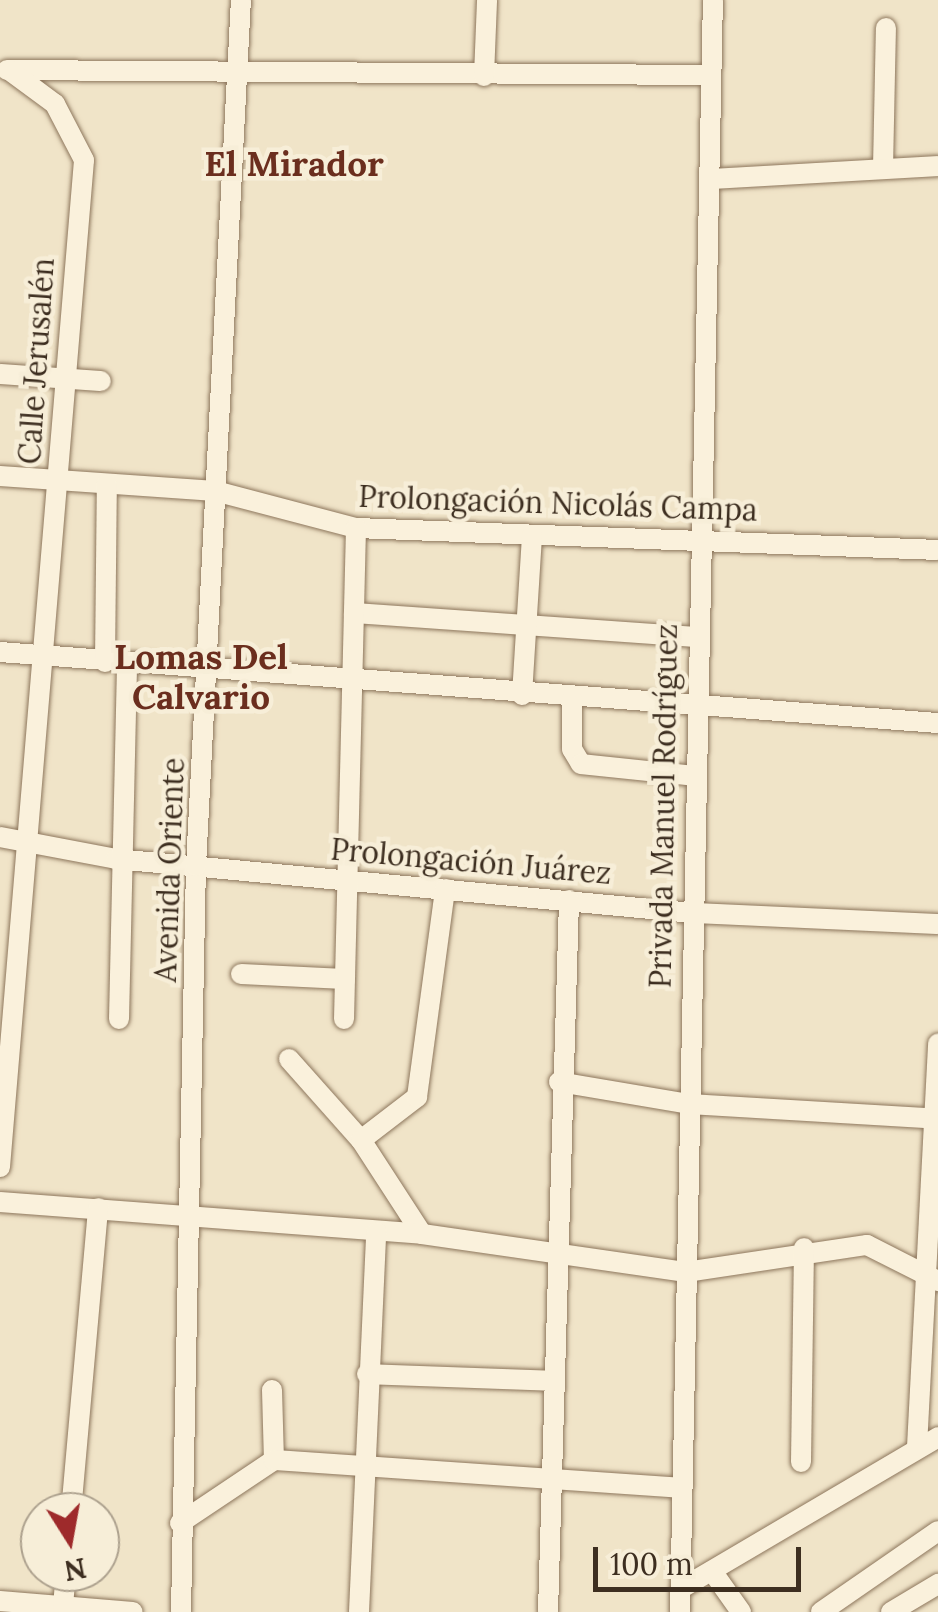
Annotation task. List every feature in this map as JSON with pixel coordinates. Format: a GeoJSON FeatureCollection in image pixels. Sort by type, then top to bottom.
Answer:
{"type":"FeatureCollection","features":[{"type":"Feature","properties":{"kind":"street","name":"Avenida Oriente"},"geometry":{"type":"LineString","coordinates":[[181,1612],[196,866],[209,672],[234,71],[241,0]]}},
{"type":"Feature","properties":{"kind":"street"},"geometry":{"type":"LineString","coordinates":[[484,76],[487,0]]}},
{"type":"Feature","properties":{"kind":"street","name":"Privada Manuel Rodríguez"},"geometry":{"type":"LineString","coordinates":[[680,1612],[696,776],[693,637],[713,179],[713,0]]}},
{"type":"Feature","properties":{"kind":"street"},"geometry":{"type":"LineString","coordinates":[[883,168],[886,28]]}},
{"type":"Feature","properties":{"kind":"street"},"geometry":{"type":"LineString","coordinates":[[4,70],[484,76],[712,74]]}},
{"type":"Feature","properties":{"kind":"street","name":"Calle Jerusalén"},"geometry":{"type":"LineString","coordinates":[[0,1167],[34,842],[58,481],[60,380],[84,160],[55,104],[4,70]]}},
{"type":"Feature","properties":{"kind":"street"},"geometry":{"type":"LineString","coordinates":[[713,179],[938,166]]}},
{"type":"Feature","properties":{"kind":"street"},"geometry":{"type":"LineString","coordinates":[[0,374],[101,381]]}},
{"type":"Feature","properties":{"kind":"street","name":"Prolongación Nicolás Campa"},"geometry":{"type":"LineString","coordinates":[[0,476],[216,491],[356,528],[938,550]]}},
{"type":"Feature","properties":{"kind":"street"},"geometry":{"type":"LineString","coordinates":[[105,662],[107,484]]}},
{"type":"Feature","properties":{"kind":"street"},"geometry":{"type":"LineString","coordinates":[[344,1019],[347,684],[356,528]]}},
{"type":"Feature","properties":{"kind":"street"},"geometry":{"type":"LineString","coordinates":[[522,695],[532,535]]}},
{"type":"Feature","properties":{"kind":"street"},"geometry":{"type":"LineString","coordinates":[[354,612],[693,637]]}},
{"type":"Feature","properties":{"kind":"street"},"geometry":{"type":"LineString","coordinates":[[0,652],[694,712],[938,723]]}},
{"type":"Feature","properties":{"kind":"street"},"geometry":{"type":"LineString","coordinates":[[118,1018],[116,859],[128,663]]}},
{"type":"Feature","properties":{"kind":"street"},"geometry":{"type":"LineString","coordinates":[[572,700],[572,749],[581,764],[696,776]]}},
{"type":"Feature","properties":{"kind":"street","name":"Prolongación Juárez"},"geometry":{"type":"LineString","coordinates":[[0,838],[116,859],[694,913],[938,924]]}},
{"type":"Feature","properties":{"kind":"street"},"geometry":{"type":"LineString","coordinates":[[360,1140],[418,1098],[445,889]]}},
{"type":"Feature","properties":{"kind":"street"},"geometry":{"type":"LineString","coordinates":[[548,1612],[555,1481],[559,1082],[569,900]]}},
{"type":"Feature","properties":{"kind":"street"},"geometry":{"type":"LineString","coordinates":[[241,974],[345,979]]}},
{"type":"Feature","properties":{"kind":"street"},"geometry":{"type":"LineString","coordinates":[[916,1447],[934,1280],[938,1044]]}},
{"type":"Feature","properties":{"kind":"street"},"geometry":{"type":"LineString","coordinates":[[290,1059],[360,1140],[422,1234]]}},
{"type":"Feature","properties":{"kind":"street"},"geometry":{"type":"LineString","coordinates":[[559,1082],[689,1104],[936,1119]]}},
{"type":"Feature","properties":{"kind":"street"},"geometry":{"type":"LineString","coordinates":[[0,1202],[422,1234],[558,1248],[686,1272],[733,1271],[804,1248],[866,1244],[934,1280]]}},
{"type":"Feature","properties":{"kind":"street"},"geometry":{"type":"LineString","coordinates":[[73,1492],[98,1208]]}},
{"type":"Feature","properties":{"kind":"street"},"geometry":{"type":"LineString","coordinates":[[359,1612],[376,1232]]}},
{"type":"Feature","properties":{"kind":"street"},"geometry":{"type":"LineString","coordinates":[[801,1462],[804,1248]]}},
{"type":"Feature","properties":{"kind":"street"},"geometry":{"type":"LineString","coordinates":[[367,1374],[555,1381]]}},
{"type":"Feature","properties":{"kind":"street"},"geometry":{"type":"LineString","coordinates":[[272,1390],[274,1460]]}},
{"type":"Feature","properties":{"kind":"street"},"geometry":{"type":"LineString","coordinates":[[682,1588],[938,1437]]}},
{"type":"Feature","properties":{"kind":"street"},"geometry":{"type":"LineString","coordinates":[[180,1523],[274,1460],[681,1488]]}},
{"type":"Feature","properties":{"kind":"street"},"geometry":{"type":"LineString","coordinates":[[821,1612],[938,1531]]}},
{"type":"Feature","properties":{"kind":"street"},"geometry":{"type":"LineString","coordinates":[[708,1574],[727,1612]]}},
{"type":"Feature","properties":{"kind":"street"},"geometry":{"type":"LineString","coordinates":[[708,1574],[741,1612]]}},
{"type":"Feature","properties":{"kind":"street"},"geometry":{"type":"LineString","coordinates":[[891,1612],[938,1584]]}},
{"type":"Feature","properties":{"kind":"street"},"geometry":{"type":"LineString","coordinates":[[62,1606],[64,1592]]}},
{"type":"Feature","properties":{"kind":"street"},"geometry":{"type":"LineString","coordinates":[[0,1601],[133,1612]]}},
{"type":"Feature","properties":{"kind":"district","name":"El Mirador"},"geometry":{"type":"Point","coordinates":[294,164]}},
{"type":"Feature","properties":{"kind":"district","name":"Lomas Del Calvario"},"geometry":{"type":"Point","coordinates":[201,677]}}]}
